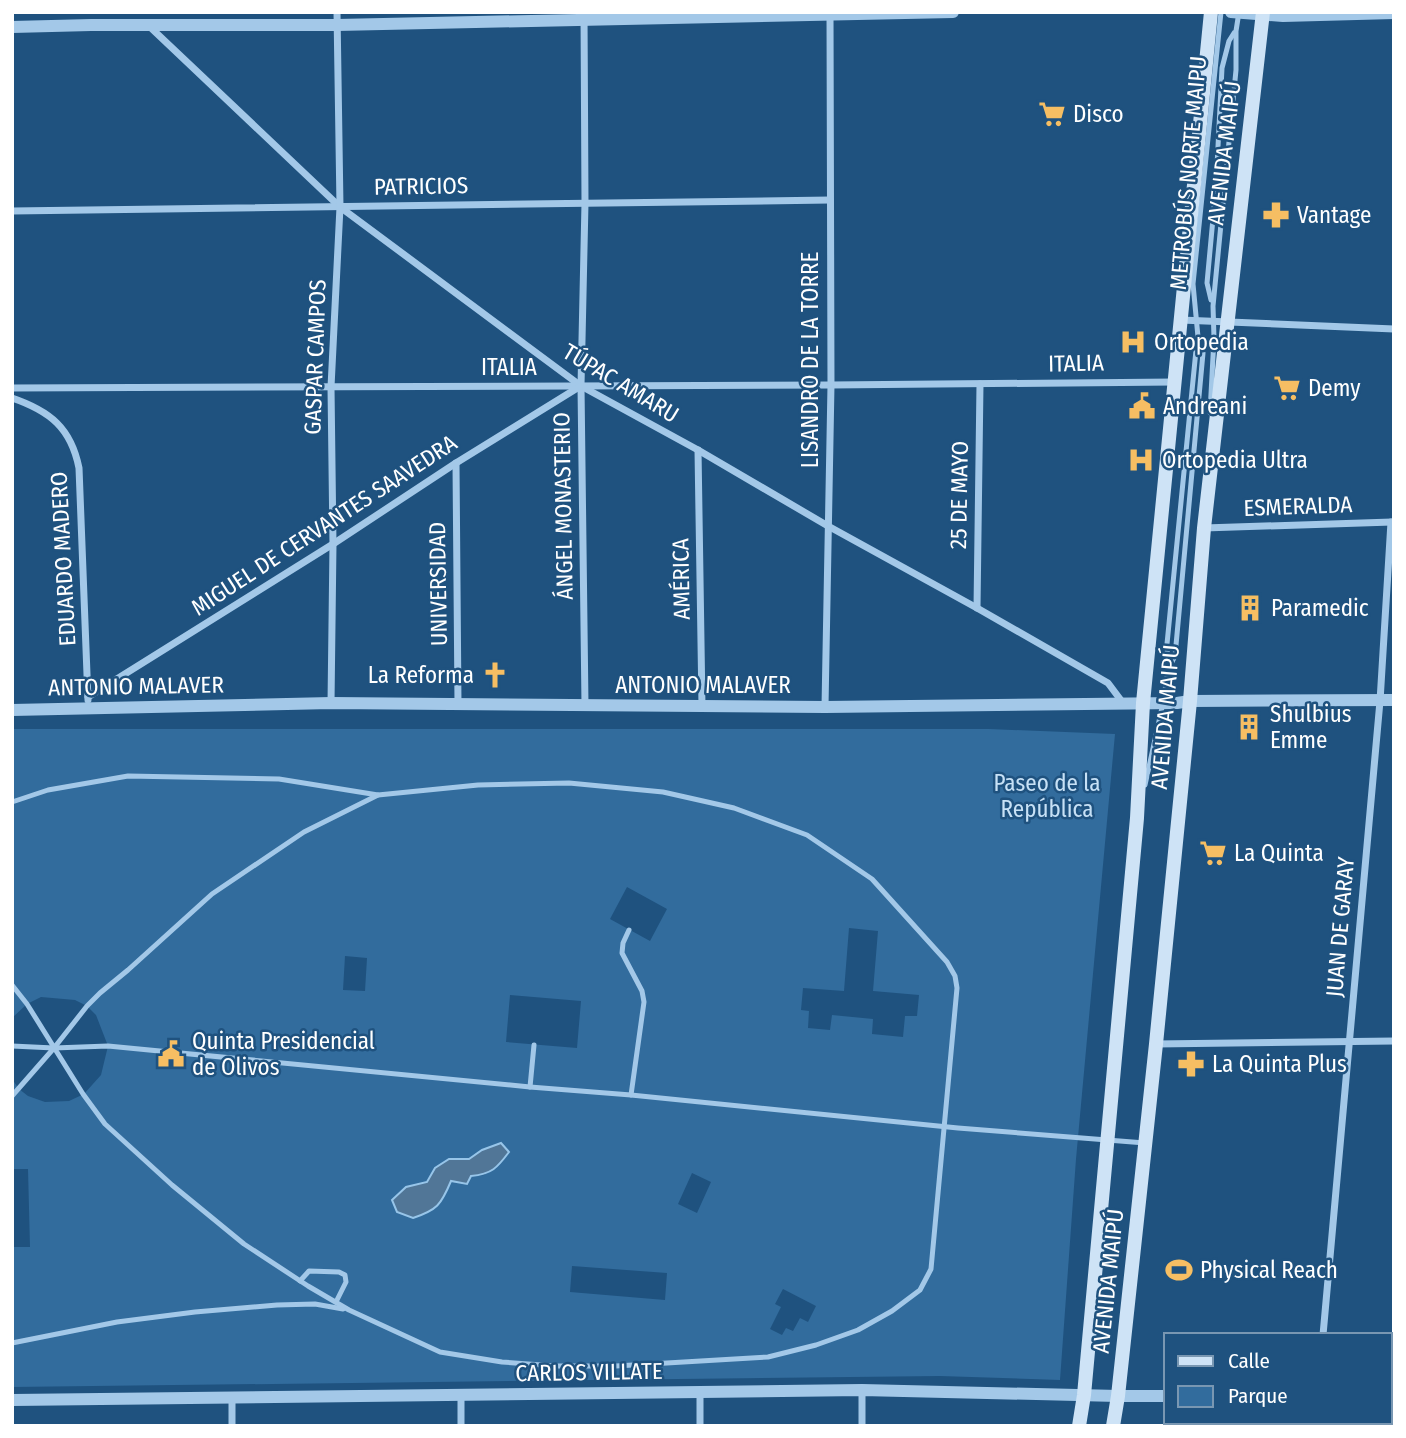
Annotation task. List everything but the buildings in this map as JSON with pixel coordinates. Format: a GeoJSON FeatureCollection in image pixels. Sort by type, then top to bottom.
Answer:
{"type":"FeatureCollection","features":[{"type":"Feature","properties":{"kind":"main road","name":"AVENIDA MAIPÚ"},"geometry":{"type":"LineString","coordinates":[[1079,1426],[1137,818],[1143,703],[1211,12]]}},
{"type":"Feature","properties":{"kind":"main road","name":"AVENIDA MAIPÚ"},"geometry":{"type":"LineString","coordinates":[[1113,1426],[1156,1044],[1190,701],[1220,322],[1262,13]]}},
{"type":"Feature","properties":{"kind":"street"},"geometry":{"type":"LineString","coordinates":[[12,27],[91,18],[148,25],[337,18],[953,12]]}},
{"type":"Feature","properties":{"kind":"street"},"geometry":{"type":"LineString","coordinates":[[1231,12],[1283,16],[1394,13]]}},
{"type":"Feature","properties":{"kind":"street","name":"LISANDRO DE LA TORRE"},"geometry":{"type":"LineString","coordinates":[[825,707],[831,385],[830,14]]}},
{"type":"Feature","properties":{"kind":"street","name":"ÁNGEL MONASTERIO"},"geometry":{"type":"LineString","coordinates":[[584,16],[581,386],[585,705]]}},
{"type":"Feature","properties":{"kind":"street","name":"GASPAR CAMPOS"},"geometry":{"type":"LineString","coordinates":[[331,703],[331,387],[340,207],[337,18]]}},
{"type":"Feature","properties":{"kind":"street","name":"TÚPAC AMARU"},"geometry":{"type":"LineString","coordinates":[[148,25],[340,207],[581,386],[1108,683],[1123,703]]}},
{"type":"Feature","properties":{"kind":"street","name":"PATRICIOS"},"geometry":{"type":"LineString","coordinates":[[12,211],[830,200]]}},
{"type":"Feature","properties":{"kind":"street"},"geometry":{"type":"LineString","coordinates":[[1180,320],[1394,329]]}},
{"type":"Feature","properties":{"kind":"street","name":"ITALIA"},"geometry":{"type":"LineString","coordinates":[[12,388],[1174,382]]}},
{"type":"Feature","properties":{"kind":"street","name":"25 DE MAYO"},"geometry":{"type":"LineString","coordinates":[[977,608],[980,384]]}},
{"type":"Feature","properties":{"kind":"street","name":"MIGUEL DE CERVANTES SAAVEDRA"},"geometry":{"type":"LineString","coordinates":[[86,703],[456,463],[581,386]]}},
{"type":"Feature","properties":{"kind":"street","name":"EDUARDO MADERO"},"geometry":{"type":"LineString","coordinates":[[12,398],[40,409],[54,419],[65,431],[76,455],[79,468],[86,703]]}},
{"type":"Feature","properties":{"kind":"street","name":"AMÉRICA"},"geometry":{"type":"LineString","coordinates":[[698,450],[702,706]]}},
{"type":"Feature","properties":{"kind":"street","name":"UNIVERSIDAD"},"geometry":{"type":"LineString","coordinates":[[456,463],[458,704]]}},
{"type":"Feature","properties":{"kind":"street","name":"ESMERALDA"},"geometry":{"type":"LineString","coordinates":[[1204,528],[1392,522]]}},
{"type":"Feature","properties":{"kind":"street","name":"JUAN DE GARAY"},"geometry":{"type":"LineString","coordinates":[[1323,1333],[1380,701],[1392,522]]}},
{"type":"Feature","properties":{"kind":"street","name":"ANTONIO MALAVER"},"geometry":{"type":"LineString","coordinates":[[12,710],[86,703],[825,707],[1394,700]]}},
{"type":"Feature","properties":{"kind":"street"},"geometry":{"type":"LineString","coordinates":[[1156,1044],[1394,1041]]}},
{"type":"Feature","properties":{"kind":"street"},"geometry":{"type":"LineString","coordinates":[[862,1390],[862,1426]]}},
{"type":"Feature","properties":{"kind":"street","name":"CARLOS VILLATE"},"geometry":{"type":"LineString","coordinates":[[12,1399],[862,1390],[1164,1396]]}},
{"type":"Feature","properties":{"kind":"street"},"geometry":{"type":"LineString","coordinates":[[700,1392],[700,1426]]}},
{"type":"Feature","properties":{"kind":"street"},"geometry":{"type":"LineString","coordinates":[[461,1395],[461,1426]]}},
{"type":"Feature","properties":{"kind":"street"},"geometry":{"type":"LineString","coordinates":[[232,1397],[232,1426]]}},
{"type":"Feature","properties":{"kind":"lane","name":"METROBÚS NORTE MAIPU"},"geometry":{"type":"LineString","coordinates":[[1168,670],[1175,656],[1194,464],[1203,353],[1198,337],[1193,284],[1222,12]]}},
{"type":"Feature","properties":{"kind":"lane","name":"METROBÚS NORTE MAIPU"},"geometry":{"type":"LineString","coordinates":[[1213,306],[1239,13]]}},
{"type":"Feature","properties":{"kind":"lane","name":"METROBÚS NORTE MAIPU"},"geometry":{"type":"LineString","coordinates":[[1220,322],[1207,283],[1216,186],[1222,68],[1229,41],[1236,31]]}},
{"type":"Feature","properties":{"kind":"lane","name":"METROBÚS NORTE MAIPU"},"geometry":{"type":"LineString","coordinates":[[1216,186],[1228,146]]}},
{"type":"Feature","properties":{"kind":"lane","name":"METROBÚS NORTE MAIPU"},"geometry":{"type":"LineString","coordinates":[[1217,148],[1223,162],[1224,185]]}},
{"type":"Feature","properties":{"kind":"lane","name":"METROBÚS NORTE MAIPU"},"geometry":{"type":"LineString","coordinates":[[1137,818],[1168,670],[1167,643],[1198,337]]}},
{"type":"Feature","properties":{"kind":"lane","name":"METROBÚS NORTE MAIPU"},"geometry":{"type":"LineString","coordinates":[[1187,432],[1194,464]]}},
{"type":"Feature","properties":{"kind":"lane","name":"METROBÚS NORTE MAIPU"},"geometry":{"type":"LineString","coordinates":[[1185,463],[1196,433]]}},
{"type":"Feature","properties":{"kind":"lane","name":"METROBÚS NORTE MAIPU"},"geometry":{"type":"LineString","coordinates":[[1177,541],[1182,582]]}},
{"type":"Feature","properties":{"kind":"lane","name":"METROBÚS NORTE MAIPU"},"geometry":{"type":"LineString","coordinates":[[1173,580],[1186,542]]}},
{"type":"Feature","properties":{"kind":"lane"},"geometry":{"type":"LineString","coordinates":[[12,802],[48,790],[128,776],[279,779],[378,795],[478,785],[569,783],[663,792],[734,808],[807,835],[872,879],[947,962],[955,976],[957,988],[931,1269],[920,1290],[892,1311],[858,1330],[816,1345],[768,1357],[628,1366],[555,1366],[502,1362],[440,1352],[349,1310],[300,1281],[244,1244],[134,1152],[104,1124],[12,985]]}},
{"type":"Feature","properties":{"kind":"lane"},"geometry":{"type":"LineString","coordinates":[[12,1096],[87,1006],[212,894],[304,832],[378,795]]}},
{"type":"Feature","properties":{"kind":"lane"},"geometry":{"type":"LineString","coordinates":[[629,930],[622,953],[642,991],[644,1002],[631,1095]]}},
{"type":"Feature","properties":{"kind":"lane"},"geometry":{"type":"LineString","coordinates":[[530,1087],[534,1045]]}},
{"type":"Feature","properties":{"kind":"lane"},"geometry":{"type":"LineString","coordinates":[[12,1046],[108,1046],[1145,1143]]}},
{"type":"Feature","properties":{"kind":"lane"},"geometry":{"type":"LineString","coordinates":[[300,1281],[309,1270],[339,1272],[345,1275],[346,1282],[335,1302]]}},
{"type":"Feature","properties":{"kind":"lane"},"geometry":{"type":"LineString","coordinates":[[12,1343],[117,1322],[195,1312],[315,1304],[349,1310]]}},
{"type":"Feature","properties":{"kind":"green space","name":"Paseo de la República"},"geometry":{"type":"Polygon","coordinates":[[[12,729],[989,729],[1115,734],[1076,1159],[1060,1380],[940,1376],[12,1387],[12,1247],[30,1247],[28,1169],[12,1169],[12,1079],[28,1096],[45,1102],[69,1101],[84,1094],[101,1075],[108,1046],[96,1015],[75,1000],[41,997],[27,1004],[12,1018],[12,729]],[[627,887],[610,919],[650,941],[667,909],[627,887]],[[849,928],[844,991],[803,988],[801,1010],[809,1011],[808,1028],[830,1030],[832,1015],[873,1019],[872,1034],[903,1037],[905,1016],[917,1016],[919,995],[873,991],[878,931],[849,928]],[[345,956],[343,990],[365,991],[367,958],[345,956]],[[510,995],[506,1042],[577,1048],[581,1001],[510,995]],[[482,1150],[469,1159],[449,1160],[427,1182],[406,1187],[393,1200],[397,1212],[444,1198],[451,1181],[485,1175],[482,1150]],[[692,1173],[678,1204],[697,1213],[711,1182],[692,1173]],[[572,1266],[570,1292],[665,1300],[667,1273],[572,1266]],[[783,1289],[775,1304],[781,1307],[770,1329],[782,1335],[786,1328],[793,1331],[800,1318],[808,1322],[816,1306],[783,1289]]]}},
{"type":"Feature","properties":{"kind":"shaded area"},"geometry":{"type":"Polygon","coordinates":[[[501,1143],[509,1152],[493,1169],[471,1176],[467,1184],[451,1181],[441,1201],[428,1212],[413,1218],[397,1212],[392,1200],[406,1187],[427,1182],[435,1168],[449,1159],[469,1159],[482,1150],[501,1143]]]}},
{"type":"Feature","properties":{"kind":"place","name":"Disco"},"geometry":{"type":"Point","coordinates":[1052,114]}},
{"type":"Feature","properties":{"kind":"place","name":"Vantage"},"geometry":{"type":"Point","coordinates":[1276,215]}},
{"type":"Feature","properties":{"kind":"place","name":"Ortopedia"},"geometry":{"type":"Point","coordinates":[1133,342]}},
{"type":"Feature","properties":{"kind":"place","name":"Demy"},"geometry":{"type":"Point","coordinates":[1287,388]}},
{"type":"Feature","properties":{"kind":"place","name":"Andreani"},"geometry":{"type":"Point","coordinates":[1142,406]}},
{"type":"Feature","properties":{"kind":"place","name":"Ortopedia Ultra"},"geometry":{"type":"Point","coordinates":[1141,460]}},
{"type":"Feature","properties":{"kind":"place","name":"Paramedic"},"geometry":{"type":"Point","coordinates":[1250,608]}},
{"type":"Feature","properties":{"kind":"place","name":"La Reforma"},"geometry":{"type":"Point","coordinates":[495,675]}},
{"type":"Feature","properties":{"kind":"place","name":"Shulbius Emme"},"geometry":{"type":"Point","coordinates":[1249,727]}},
{"type":"Feature","properties":{"kind":"place","name":"La Quinta"},"geometry":{"type":"Point","coordinates":[1213,853]}},
{"type":"Feature","properties":{"kind":"place","name":"Quinta Presidencial de Olivos"},"geometry":{"type":"Point","coordinates":[171,1054]}},
{"type":"Feature","properties":{"kind":"place","name":"La Quinta Plus"},"geometry":{"type":"Point","coordinates":[1191,1064]}},
{"type":"Feature","properties":{"kind":"place","name":"Physical Reach"},"geometry":{"type":"Point","coordinates":[1179,1270]}}]}
